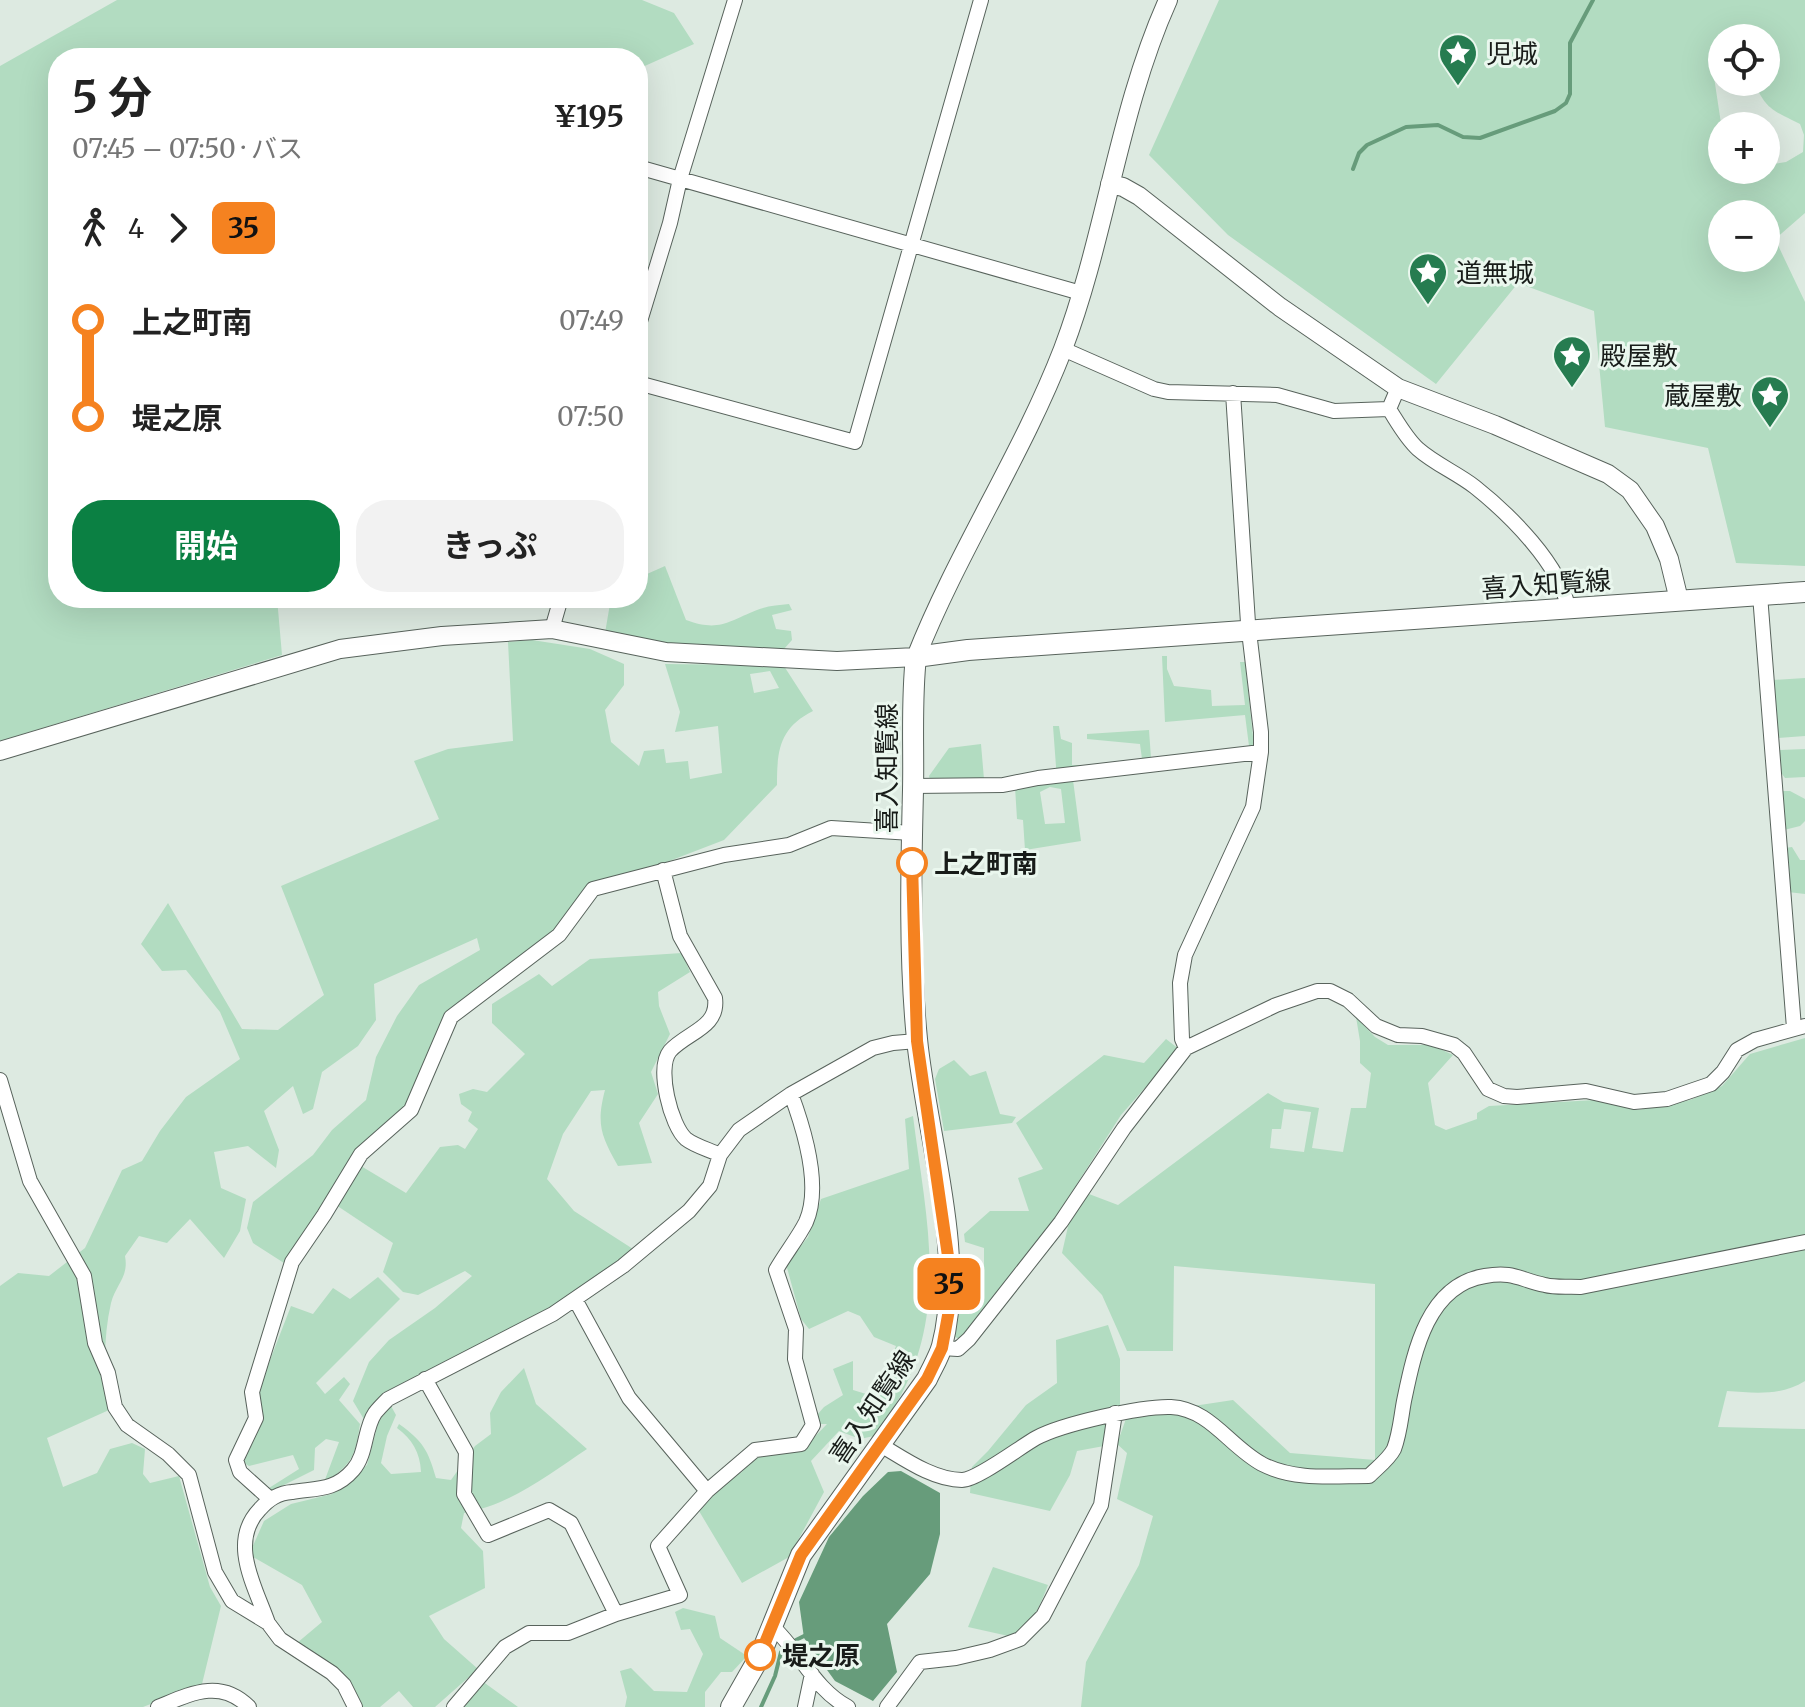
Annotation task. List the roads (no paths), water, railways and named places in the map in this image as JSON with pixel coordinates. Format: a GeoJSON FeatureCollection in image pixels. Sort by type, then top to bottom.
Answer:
{"type":"FeatureCollection","features":[{"type":"Feature","properties":{"kind":"main road","name":"喜入知覧線"},"geometry":{"type":"LineString","coordinates":[[731,1707],[773,1627],[801,1555],[927,1379],[942,1348],[949,1310],[950,1270],[917,1041],[912,833],[916,657],[968,650],[1805,592]]}},
{"type":"Feature","properties":{"kind":"street"},"geometry":{"type":"LineString","coordinates":[[648,295],[735,0]]}},
{"type":"Feature","properties":{"kind":"street"},"geometry":{"type":"LineString","coordinates":[[648,386],[855,442],[981,0]]}},
{"type":"Feature","properties":{"kind":"street"},"geometry":{"type":"LineString","coordinates":[[0,751],[340,649],[442,636],[552,629],[666,652],[837,661],[916,657],[934,613],[1063,349],[1146,60],[1168,0]]}},
{"type":"Feature","properties":{"kind":"street"},"geometry":{"type":"LineString","coordinates":[[648,170],[1081,293]]}},
{"type":"Feature","properties":{"kind":"street"},"geometry":{"type":"LineString","coordinates":[[1110,184],[1139,196],[1280,307],[1398,388],[1495,425],[1608,474],[1630,490],[1655,526],[1669,559],[1679,600]]}},
{"type":"Feature","properties":{"kind":"street"},"geometry":{"type":"LineString","coordinates":[[1063,349],[1154,389],[1168,392],[1277,395],[1334,411],[1389,409]]}},
{"type":"Feature","properties":{"kind":"street"},"geometry":{"type":"LineString","coordinates":[[1389,409],[1398,388]]}},
{"type":"Feature","properties":{"kind":"street"},"geometry":{"type":"LineString","coordinates":[[1186,1048],[1182,1039],[1180,983],[1185,955],[1253,807],[1261,752],[1249,631],[1233,393]]}},
{"type":"Feature","properties":{"kind":"street"},"geometry":{"type":"LineString","coordinates":[[1389,409],[1410,441],[1476,488],[1527,538],[1556,574],[1566,593],[1568,608]]}},
{"type":"Feature","properties":{"kind":"street"},"geometry":{"type":"LineString","coordinates":[[942,1348],[958,1349],[969,1339],[1061,1222],[1124,1128],[1186,1048],[1276,1005],[1317,991],[1330,991],[1348,1000],[1376,1026],[1398,1035],[1432,1038],[1454,1045],[1464,1053],[1488,1089],[1504,1096],[1586,1091],[1646,1102],[1705,1088],[1723,1072],[1737,1050],[1755,1040],[1799,1027],[1760,595]]}},
{"type":"Feature","properties":{"kind":"street"},"geometry":{"type":"LineString","coordinates":[[552,629],[558,608]]}},
{"type":"Feature","properties":{"kind":"street"},"geometry":{"type":"LineString","coordinates":[[913,786],[1003,785],[1053,776],[1261,752]]}},
{"type":"Feature","properties":{"kind":"street"},"geometry":{"type":"LineString","coordinates":[[270,1499],[240,1472],[236,1460],[256,1418],[252,1392],[292,1262],[361,1154],[411,1110],[451,1017],[559,935],[593,889],[724,855],[789,845],[831,828],[912,833]]}},
{"type":"Feature","properties":{"kind":"street"},"geometry":{"type":"LineString","coordinates":[[663,870],[680,936],[715,998],[716,1008],[713,1019],[669,1052],[663,1067],[666,1091],[680,1131],[687,1140],[720,1155]]}},
{"type":"Feature","properties":{"kind":"street"},"geometry":{"type":"LineString","coordinates":[[355,1707],[344,1685],[332,1673],[280,1639],[268,1623],[245,1557],[243,1538],[250,1519],[270,1499],[287,1492],[329,1488],[353,1470],[363,1452],[374,1414],[388,1399],[576,1301],[689,1211],[710,1186],[720,1155],[739,1130],[791,1094],[873,1048],[917,1041]]}},
{"type":"Feature","properties":{"kind":"street"},"geometry":{"type":"LineString","coordinates":[[0,1080],[30,1181],[84,1276],[95,1343],[108,1373],[115,1407],[127,1425],[168,1454],[189,1475],[215,1572],[232,1601],[268,1623]]}},
{"type":"Feature","properties":{"kind":"street"},"geometry":{"type":"LineString","coordinates":[[454,1707],[505,1647],[529,1633],[568,1633],[616,1614],[680,1595],[658,1546],[707,1491],[755,1450],[801,1444],[813,1425],[795,1359],[796,1329],[776,1270],[806,1221],[813,1191],[803,1126],[791,1094]]}},
{"type":"Feature","properties":{"kind":"street"},"geometry":{"type":"LineString","coordinates":[[879,1444],[942,1478],[965,1480],[1038,1437],[1115,1413],[1172,1407],[1203,1415],[1239,1449],[1276,1469],[1298,1476],[1369,1476],[1392,1452],[1400,1429],[1414,1358],[1428,1321],[1444,1296],[1466,1282],[1484,1276],[1516,1275],[1545,1286],[1581,1287],[1805,1242]]}},
{"type":"Feature","properties":{"kind":"street"},"geometry":{"type":"LineString","coordinates":[[576,1301],[629,1398],[707,1491]]}},
{"type":"Feature","properties":{"kind":"street"},"geometry":{"type":"LineString","coordinates":[[425,1379],[466,1452],[464,1494],[488,1535],[549,1510],[571,1523],[616,1614]]}},
{"type":"Feature","properties":{"kind":"street"},"geometry":{"type":"LineString","coordinates":[[887,1707],[920,1662],[956,1658],[1020,1639],[1043,1616],[1101,1505],[1115,1413]]}},
{"type":"Feature","properties":{"kind":"street"},"geometry":{"type":"LineString","coordinates":[[773,1627],[839,1703],[848,1707]]}},
{"type":"Feature","properties":{"kind":"street"},"geometry":{"type":"LineString","coordinates":[[805,1707],[812,1674]]}},
{"type":"Feature","properties":{"kind":"street"},"geometry":{"type":"LineString","coordinates":[[158,1707],[206,1689],[225,1692],[249,1707]]}},
{"type":"Feature","properties":{"kind":"waterway"},"geometry":{"type":"LineString","coordinates":[[1353,169],[1359,153],[1367,145],[1406,127],[1438,125],[1463,137],[1480,138],[1555,111],[1566,103],[1570,94],[1570,43],[1593,0]]}},
{"type":"Feature","properties":{"kind":"waterway"},"geometry":{"type":"LineString","coordinates":[[796,1640],[806,1635]]}},
{"type":"Feature","properties":{"kind":"waterway"},"geometry":{"type":"LineString","coordinates":[[761,1707],[775,1676],[781,1652],[786,1648]]}},
{"type":"Feature","properties":{"kind":"place","name":"児城"},"geometry":{"type":"Point","coordinates":[1458,87]}},
{"type":"Feature","properties":{"kind":"place","name":"道無城"},"geometry":{"type":"Point","coordinates":[1428,306]}},
{"type":"Feature","properties":{"kind":"place","name":"殿屋敷"},"geometry":{"type":"Point","coordinates":[1572,389]}},
{"type":"Feature","properties":{"kind":"place","name":"蔵屋敷"},"geometry":{"type":"Point","coordinates":[1770,429]}},
{"type":"Feature","properties":{"kind":"place","name":"上之町南"},"geometry":{"type":"Point","coordinates":[912,863]}},
{"type":"Feature","properties":{"kind":"place","name":"堤之原"},"geometry":{"type":"Point","coordinates":[760,1655]}}]}
